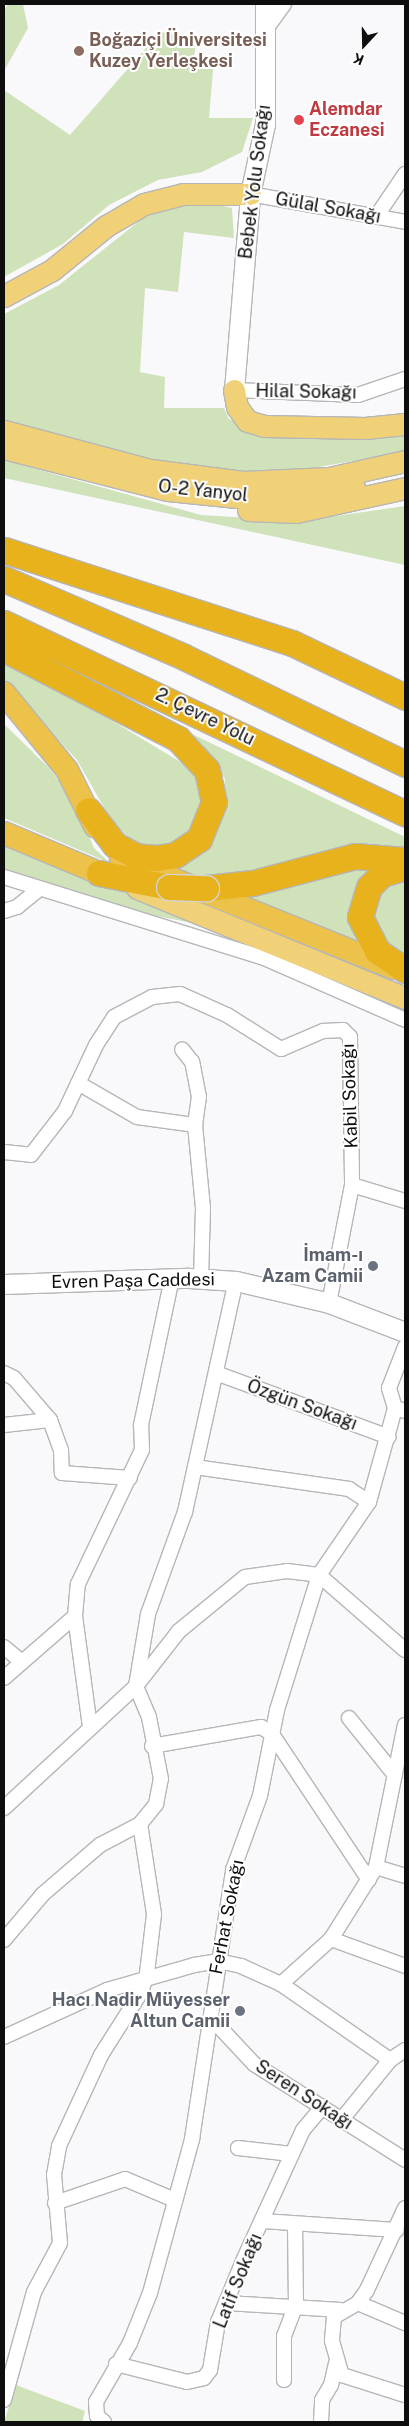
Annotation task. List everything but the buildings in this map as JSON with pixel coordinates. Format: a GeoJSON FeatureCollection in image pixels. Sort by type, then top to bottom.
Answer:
{"type":"FeatureCollection","features":[{"type":"Feature","properties":{"kind":"highway"},"geometry":{"type":"LineString","coordinates":[[4,550],[292,643],[405,697]]}},
{"type":"Feature","properties":{"kind":"highway"},"geometry":{"type":"LineString","coordinates":[[4,579],[184,656],[405,764]]}},
{"type":"Feature","properties":{"kind":"highway","name":"2. Çevre Yolu"},"geometry":{"type":"LineString","coordinates":[[4,623],[405,814]]}},
{"type":"Feature","properties":{"kind":"highway"},"geometry":{"type":"LineString","coordinates":[[4,649],[183,743],[207,770],[214,802],[199,839],[175,855],[157,858],[136,856],[115,845],[88,810]]}},
{"type":"Feature","properties":{"kind":"highway"},"geometry":{"type":"LineString","coordinates":[[4,693],[45,739],[88,810],[101,838],[130,863],[405,971]]}},
{"type":"Feature","properties":{"kind":"highway"},"geometry":{"type":"LineString","coordinates":[[4,708],[45,739]]}},
{"type":"Feature","properties":{"kind":"highway"},"geometry":{"type":"LineString","coordinates":[[4,833],[99,873],[169,887],[206,888],[253,883],[355,856],[405,860]]}},
{"type":"Feature","properties":{"kind":"highway"},"geometry":{"type":"LineString","coordinates":[[405,866],[382,874],[369,887],[360,917],[377,951],[405,971]]}},
{"type":"Feature","properties":{"kind":"main road","name":"Bebek Yolu Sokağı"},"geometry":{"type":"LineString","coordinates":[[234,390],[250,194],[265,124],[268,23],[265,4]]}},
{"type":"Feature","properties":{"kind":"main road"},"geometry":{"type":"LineString","coordinates":[[4,296],[52,270],[106,226],[144,204],[183,194],[250,194]]}},
{"type":"Feature","properties":{"kind":"main road"},"geometry":{"type":"LineString","coordinates":[[234,390],[237,407],[246,421],[264,426],[365,428],[405,424]]}},
{"type":"Feature","properties":{"kind":"main road"},"geometry":{"type":"LineString","coordinates":[[4,430],[152,470],[243,482],[329,478],[405,461]]}},
{"type":"Feature","properties":{"kind":"main road","name":"O-2 Yanyol"},"geometry":{"type":"LineString","coordinates":[[4,448],[168,490],[237,497],[313,496],[405,475]]}},
{"type":"Feature","properties":{"kind":"main road"},"geometry":{"type":"LineString","coordinates":[[168,490],[199,502],[296,512],[405,488]]}},
{"type":"Feature","properties":{"kind":"main road"},"geometry":{"type":"LineString","coordinates":[[99,873],[405,998]]}},
{"type":"Feature","properties":{"kind":"main road","name":"Evren Paşa Caddesi"},"geometry":{"type":"LineString","coordinates":[[4,1284],[172,1278],[236,1281],[330,1303],[405,1332]]}},
{"type":"Feature","properties":{"kind":"street"},"geometry":{"type":"LineString","coordinates":[[268,23],[282,4]]}},
{"type":"Feature","properties":{"kind":"street"},"geometry":{"type":"LineString","coordinates":[[376,217],[405,174]]}},
{"type":"Feature","properties":{"kind":"street","name":"Gülal Sokağı"},"geometry":{"type":"LineString","coordinates":[[250,194],[405,222]]}},
{"type":"Feature","properties":{"kind":"street","name":"Hilal Sokağı"},"geometry":{"type":"LineString","coordinates":[[234,390],[358,395],[405,379]]}},
{"type":"Feature","properties":{"kind":"street"},"geometry":{"type":"LineString","coordinates":[[4,877],[38,890],[264,958],[405,1020]]}},
{"type":"Feature","properties":{"kind":"street"},"geometry":{"type":"LineString","coordinates":[[4,911],[17,907],[38,890]]}},
{"type":"Feature","properties":{"kind":"street","name":"Kabil Sokağı"},"geometry":{"type":"LineString","coordinates":[[4,1152],[31,1155],[65,1111],[78,1083],[114,1018],[152,997],[180,994],[281,1049],[323,1031],[343,1030],[350,1037],[352,1185],[330,1303]]}},
{"type":"Feature","properties":{"kind":"street"},"geometry":{"type":"LineString","coordinates":[[182,1048],[192,1062],[199,1097],[195,1125],[203,1208],[201,1278]]}},
{"type":"Feature","properties":{"kind":"street"},"geometry":{"type":"LineString","coordinates":[[78,1083],[137,1117],[195,1125]]}},
{"type":"Feature","properties":{"kind":"street"},"geometry":{"type":"LineString","coordinates":[[352,1185],[405,1201]]}},
{"type":"Feature","properties":{"kind":"street"},"geometry":{"type":"LineString","coordinates":[[90,1726],[75,1616],[78,1584],[142,1450],[141,1424],[172,1278]]}},
{"type":"Feature","properties":{"kind":"street"},"geometry":{"type":"LineString","coordinates":[[4,1940],[64,1876],[100,1845],[140,1824],[156,1804],[161,1779],[152,1746],[149,1717],[136,1686],[148,1614],[185,1512],[236,1281]]}},
{"type":"Feature","properties":{"kind":"street"},"geometry":{"type":"LineString","coordinates":[[400,1410],[389,1388],[405,1347]]}},
{"type":"Feature","properties":{"kind":"street"},"geometry":{"type":"LineString","coordinates":[[4,1373],[14,1378],[50,1420],[62,1450],[62,1473],[130,1478]]}},
{"type":"Feature","properties":{"kind":"street","name":"Özgün Sokağı"},"geometry":{"type":"LineString","coordinates":[[216,1373],[388,1437]]}},
{"type":"Feature","properties":{"kind":"street","name":"Ferhat Sokağı"},"geometry":{"type":"LineString","coordinates":[[101,2419],[96,2402],[150,2293],[192,2139],[233,1870],[260,1796],[272,1734],[319,1575],[369,1502],[388,1437],[400,1410]]}},
{"type":"Feature","properties":{"kind":"street"},"geometry":{"type":"LineString","coordinates":[[4,1425],[50,1420]]}},
{"type":"Feature","properties":{"kind":"street"},"geometry":{"type":"LineString","coordinates":[[195,1467],[349,1489],[369,1502]]}},
{"type":"Feature","properties":{"kind":"street"},"geometry":{"type":"LineString","coordinates":[[4,1808],[90,1726],[136,1686],[179,1631],[245,1577],[286,1572],[319,1575],[405,1650]]}},
{"type":"Feature","properties":{"kind":"street"},"geometry":{"type":"LineString","coordinates":[[4,1678],[75,1616]]}},
{"type":"Feature","properties":{"kind":"street"},"geometry":{"type":"LineString","coordinates":[[4,1647],[22,1662]]}},
{"type":"Feature","properties":{"kind":"street"},"geometry":{"type":"LineString","coordinates":[[349,1718],[395,1775]]}},
{"type":"Feature","properties":{"kind":"street"},"geometry":{"type":"LineString","coordinates":[[281,1984],[331,1939],[376,1867],[405,1725]]}},
{"type":"Feature","properties":{"kind":"street"},"geometry":{"type":"LineString","coordinates":[[152,1746],[261,1727],[272,1734],[369,1880]]}},
{"type":"Feature","properties":{"kind":"street"},"geometry":{"type":"LineString","coordinates":[[4,2400],[34,2292],[60,2243],[55,2203],[59,2146],[101,2055],[145,1980],[154,1914],[140,1824]]}},
{"type":"Feature","properties":{"kind":"street"},"geometry":{"type":"LineString","coordinates":[[376,1867],[405,1876]]}},
{"type":"Feature","properties":{"kind":"street"},"geometry":{"type":"LineString","coordinates":[[331,1939],[405,1966]]}},
{"type":"Feature","properties":{"kind":"street"},"geometry":{"type":"LineString","coordinates":[[4,2037],[107,1990],[218,1961],[281,1984],[390,2060]]}},
{"type":"Feature","properties":{"kind":"street","name":"Seren Sokağı"},"geometry":{"type":"LineString","coordinates":[[211,2018],[254,2064],[342,2118],[405,2160]]}},
{"type":"Feature","properties":{"kind":"street"},"geometry":{"type":"LineString","coordinates":[[342,2118],[390,2060],[405,2050]]}},
{"type":"Feature","properties":{"kind":"street","name":"Latif Sokağı"},"geometry":{"type":"LineString","coordinates":[[116,2364],[161,2378],[187,2382],[204,2378],[227,2302],[262,2221],[292,2154],[323,2106]]}},
{"type":"Feature","properties":{"kind":"street"},"geometry":{"type":"LineString","coordinates":[[238,2148],[292,2154]]}},
{"type":"Feature","properties":{"kind":"street"},"geometry":{"type":"LineString","coordinates":[[55,2203],[125,2179],[175,2200]]}},
{"type":"Feature","properties":{"kind":"street"},"geometry":{"type":"LineString","coordinates":[[321,2422],[322,2400],[331,2385],[336,2363],[334,2317],[341,2310],[358,2303],[383,2249],[397,2230],[405,2208]]}},
{"type":"Feature","properties":{"kind":"street"},"geometry":{"type":"LineString","coordinates":[[262,2221],[397,2230]]}},
{"type":"Feature","properties":{"kind":"street"},"geometry":{"type":"LineString","coordinates":[[284,2380],[284,2336],[296,2305],[295,2224]]}},
{"type":"Feature","properties":{"kind":"street"},"geometry":{"type":"LineString","coordinates":[[227,2302],[296,2305],[341,2310]]}},
{"type":"Feature","properties":{"kind":"street"},"geometry":{"type":"LineString","coordinates":[[358,2303],[405,2323]]}},
{"type":"Feature","properties":{"kind":"street"},"geometry":{"type":"LineString","coordinates":[[336,2363],[342,2375],[405,2395]]}},
{"type":"Feature","properties":{"kind":"green space"},"geometry":{"type":"Polygon","coordinates":[[[8,4],[23,4],[28,28],[4,71],[4,11],[8,4]]]}},
{"type":"Feature","properties":{"kind":"green space"},"geometry":{"type":"Polygon","coordinates":[[[160,32],[197,37],[192,70],[214,59],[209,118],[253,118],[242,152],[202,172],[158,180],[109,205],[63,244],[4,277],[4,90],[70,135],[160,32]]]}},
{"type":"Feature","properties":{"kind":"green space"},"geometry":{"type":"Polygon","coordinates":[[[210,203],[232,208],[234,238],[184,232],[178,292],[145,288],[140,372],[165,377],[164,408],[224,408],[229,419],[255,431],[405,431],[405,452],[267,476],[159,461],[4,424],[4,314],[59,285],[143,218],[177,205],[210,203]]]}},
{"type":"Feature","properties":{"kind":"green space"},"geometry":{"type":"Polygon","coordinates":[[[4,460],[201,515],[301,521],[405,506],[405,565],[4,478],[4,460]]]}},
{"type":"Feature","properties":{"kind":"green space"},"geometry":{"type":"Polygon","coordinates":[[[4,662],[53,685],[192,769],[205,798],[184,842],[159,849],[132,841],[111,820],[77,760],[4,682],[4,662]]]}},
{"type":"Feature","properties":{"kind":"green space"},"geometry":{"type":"Polygon","coordinates":[[[157,717],[405,837],[405,849],[198,878],[166,869],[206,846],[220,826],[225,779],[203,745],[157,717]]]}},
{"type":"Feature","properties":{"kind":"green space"},"geometry":{"type":"Polygon","coordinates":[[[4,724],[49,768],[74,801],[94,848],[110,863],[4,818],[4,724]]]}},
{"type":"Feature","properties":{"kind":"green space"},"geometry":{"type":"Polygon","coordinates":[[[4,843],[213,927],[141,913],[4,870],[4,843]]]}},
{"type":"Feature","properties":{"kind":"green space"},"geometry":{"type":"Polygon","coordinates":[[[376,864],[354,893],[351,926],[356,941],[245,897],[376,864]]]}},
{"type":"Feature","properties":{"kind":"green space"},"geometry":{"type":"Polygon","coordinates":[[[405,876],[405,958],[387,948],[370,922],[376,893],[388,882],[405,876]]]}},
{"type":"Feature","properties":{"kind":"green space"},"geometry":{"type":"Polygon","coordinates":[[[16,2385],[85,2411],[82,2422],[4,2422],[16,2385]]]}},
{"type":"Feature","properties":{"kind":"place","name":"Boğaziçi Üniversitesi Kuzey Yerleşkesi"},"geometry":{"type":"Point","coordinates":[79,51]}},
{"type":"Feature","properties":{"kind":"place","name":"Alemdar Eczanesi"},"geometry":{"type":"Point","coordinates":[299,120]}},
{"type":"Feature","properties":{"kind":"place","name":"İmam-ı Azam Camii"},"geometry":{"type":"Point","coordinates":[373,1266]}},
{"type":"Feature","properties":{"kind":"place","name":"Hacı Nadir Müyesser Altun Camii"},"geometry":{"type":"Point","coordinates":[240,2011]}}]}
